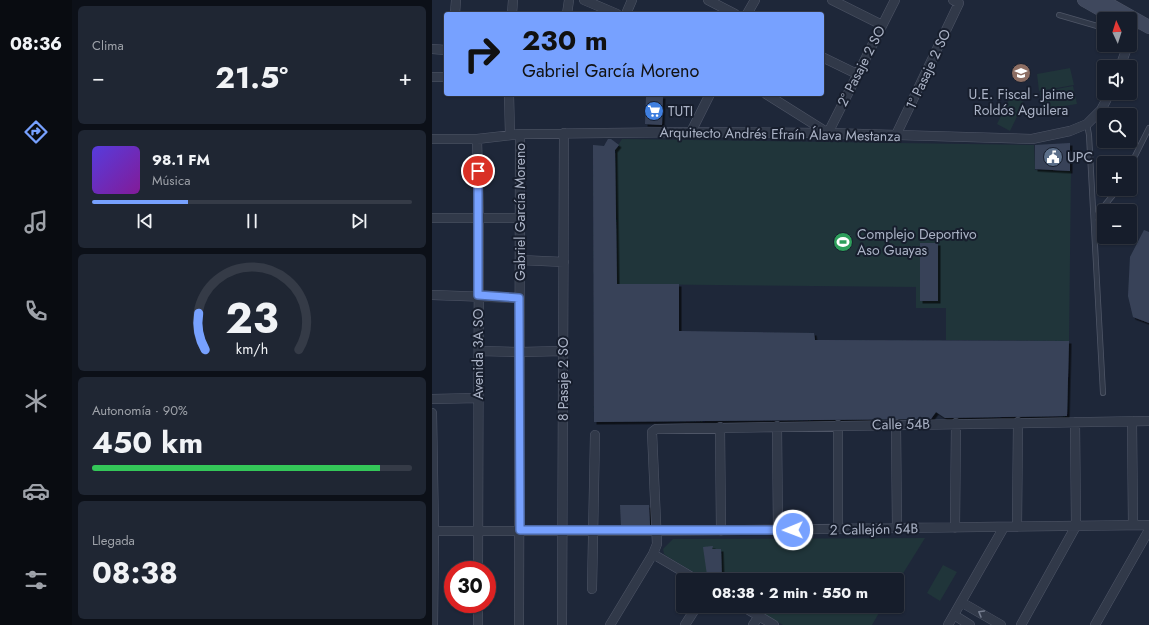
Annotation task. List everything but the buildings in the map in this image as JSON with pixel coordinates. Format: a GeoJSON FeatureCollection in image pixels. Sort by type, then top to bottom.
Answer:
{"type":"FeatureCollection","features":[{"type":"Feature","properties":{"kind":"street"},"geometry":{"type":"LineString","coordinates":[[455,12],[456,0]]}},
{"type":"Feature","properties":{"kind":"street"},"geometry":{"type":"LineString","coordinates":[[512,12],[513,0]]}},
{"type":"Feature","properties":{"kind":"street"},"geometry":{"type":"LineString","coordinates":[[567,12],[569,0]]}},
{"type":"Feature","properties":{"kind":"street"},"geometry":{"type":"LineString","coordinates":[[584,0],[612,12]]}},
{"type":"Feature","properties":{"kind":"street"},"geometry":{"type":"LineString","coordinates":[[627,12],[632,0]]}},
{"type":"Feature","properties":{"kind":"street"},"geometry":{"type":"LineString","coordinates":[[708,0],[730,12]]}},
{"type":"Feature","properties":{"kind":"street"},"geometry":{"type":"LineString","coordinates":[[748,12],[755,0]]}},
{"type":"Feature","properties":{"kind":"street"},"geometry":{"type":"LineString","coordinates":[[832,0],[882,25]]}},
{"type":"Feature","properties":{"kind":"street","name":"2º Pasaje 2 SO"},"geometry":{"type":"LineString","coordinates":[[828,133],[895,0]]}},
{"type":"Feature","properties":{"kind":"street"},"geometry":{"type":"LineString","coordinates":[[1084,0],[1104,3],[1113,12]]}},
{"type":"Feature","properties":{"kind":"street","name":"1º Pasaje 2 SO"},"geometry":{"type":"LineString","coordinates":[[896,135],[956,2]]}},
{"type":"Feature","properties":{"kind":"street"},"geometry":{"type":"LineString","coordinates":[[1104,3],[1112,12]]}},
{"type":"Feature","properties":{"kind":"street"},"geometry":{"type":"LineString","coordinates":[[1137,30],[1149,27]]}},
{"type":"Feature","properties":{"kind":"street"},"geometry":{"type":"LineString","coordinates":[[1137,32],[1149,35]]}},
{"type":"Feature","properties":{"kind":"street"},"geometry":{"type":"LineString","coordinates":[[432,49],[444,50]]}},
{"type":"Feature","properties":{"kind":"street"},"geometry":{"type":"LineString","coordinates":[[824,58],[858,74]]}},
{"type":"Feature","properties":{"kind":"street"},"geometry":{"type":"LineString","coordinates":[[432,77],[444,77]]}},
{"type":"Feature","properties":{"kind":"street"},"geometry":{"type":"LineString","coordinates":[[509,96],[510,135]]}},
{"type":"Feature","properties":{"kind":"street"},"geometry":{"type":"LineString","coordinates":[[691,132],[709,96]]}},
{"type":"Feature","properties":{"kind":"street"},"geometry":{"type":"LineString","coordinates":[[769,96],[828,133]]}},
{"type":"Feature","properties":{"kind":"street","name":"Arquitecto Andrés Efraín Álava Mestanza"},"geometry":{"type":"LineString","coordinates":[[432,139],[477,139],[520,134],[691,132],[828,133],[1032,139],[1070,131],[1087,124],[1101,110],[1106,100]]}},
{"type":"Feature","properties":{"kind":"street","name":"Gabriel García Moreno"},"geometry":{"type":"LineString","coordinates":[[519,625],[520,134]]}},
{"type":"Feature","properties":{"kind":"street","name":"8 Pasaje 2 SO"},"geometry":{"type":"LineString","coordinates":[[562,625],[564,134]]}},
{"type":"Feature","properties":{"kind":"street","name":"Avenida 3A SO"},"geometry":{"type":"LineString","coordinates":[[477,139],[479,218],[478,561]]}},
{"type":"Feature","properties":{"kind":"street"},"geometry":{"type":"LineString","coordinates":[[432,218],[520,218]]}},
{"type":"Feature","properties":{"kind":"street"},"geometry":{"type":"LineString","coordinates":[[520,260],[564,262]]}},
{"type":"Feature","properties":{"kind":"street"},"geometry":{"type":"LineString","coordinates":[[432,295],[478,295],[519,298]]}},
{"type":"Feature","properties":{"kind":"street"},"geometry":{"type":"LineString","coordinates":[[479,351],[563,351]]}},
{"type":"Feature","properties":{"kind":"street"},"geometry":{"type":"LineString","coordinates":[[432,399],[478,398]]}},
{"type":"Feature","properties":{"kind":"street"},"geometry":{"type":"LineString","coordinates":[[432,413],[433,625]]}},
{"type":"Feature","properties":{"kind":"street","name":"Calle 54B"},"geometry":{"type":"LineString","coordinates":[[656,532],[652,432],[654,430],[720,427],[1149,420]]}},
{"type":"Feature","properties":{"kind":"street"},"geometry":{"type":"LineString","coordinates":[[1132,421],[1133,525]]}},
{"type":"Feature","properties":{"kind":"street"},"geometry":{"type":"LineString","coordinates":[[1017,527],[1018,422]]}},
{"type":"Feature","properties":{"kind":"street"},"geometry":{"type":"LineString","coordinates":[[1021,625],[1076,526],[1075,422]]}},
{"type":"Feature","properties":{"kind":"street"},"geometry":{"type":"LineString","coordinates":[[955,528],[956,423]]}},
{"type":"Feature","properties":{"kind":"street"},"geometry":{"type":"LineString","coordinates":[[896,424],[897,528]]}},
{"type":"Feature","properties":{"kind":"street"},"geometry":{"type":"LineString","coordinates":[[838,425],[838,529]]}},
{"type":"Feature","properties":{"kind":"street"},"geometry":{"type":"LineString","coordinates":[[777,426],[778,530]]}},
{"type":"Feature","properties":{"kind":"street"},"geometry":{"type":"LineString","coordinates":[[720,427],[721,531]]}},
{"type":"Feature","properties":{"kind":"street"},"geometry":{"type":"LineString","coordinates":[[592,589],[595,435]]}},
{"type":"Feature","properties":{"kind":"street","name":"2 Callejón 54B"},"geometry":{"type":"LineString","coordinates":[[433,531],[520,530],[656,532],[1149,525]]}},
{"type":"Feature","properties":{"kind":"street"},"geometry":{"type":"LineString","coordinates":[[948,625],[1004,527]]}},
{"type":"Feature","properties":{"kind":"street"},"geometry":{"type":"LineString","coordinates":[[1095,625],[1149,530]]}},
{"type":"Feature","properties":{"kind":"street"},"geometry":{"type":"LineString","coordinates":[[610,625],[654,554],[657,544],[656,532]]}},
{"type":"Feature","properties":{"kind":"street"},"geometry":{"type":"LineString","coordinates":[[654,554],[686,573]]}},
{"type":"Feature","properties":{"kind":"street"},"geometry":{"type":"LineString","coordinates":[[961,602],[1001,625]]}},
{"type":"Feature","properties":{"kind":"street"},"geometry":{"type":"LineString","coordinates":[[478,613],[478,625]]}},
{"type":"Feature","properties":{"kind":"street"},"geometry":{"type":"LineString","coordinates":[[685,625],[693,613]]}},
{"type":"Feature","properties":{"kind":"street"},"geometry":{"type":"LineString","coordinates":[[754,613],[774,625]]}},
{"type":"Feature","properties":{"kind":"street"},"geometry":{"type":"LineString","coordinates":[[954,615],[970,625]]}},
{"type":"Feature","properties":{"kind":"street"},"geometry":{"type":"LineString","coordinates":[[753,625],[759,616]]}},
{"type":"Feature","properties":{"kind":"lane"},"geometry":{"type":"LineString","coordinates":[[1059,15],[1097,26]]}},
{"type":"Feature","properties":{"kind":"lane"},"geometry":{"type":"LineString","coordinates":[[1087,124],[1095,217],[1104,393]]}},
{"type":"Feature","properties":{"kind":"lane"},"geometry":{"type":"LineString","coordinates":[[1135,156],[1149,128]]}},
{"type":"Feature","properties":{"kind":"lane"},"geometry":{"type":"LineString","coordinates":[[1095,217],[1112,196]]}},
{"type":"Feature","properties":{"kind":"green space"},"geometry":{"type":"Polygon","coordinates":[[[1070,68],[1074,85],[1039,91],[1037,74],[1070,68]]]}},
{"type":"Feature","properties":{"kind":"green space"},"geometry":{"type":"Polygon","coordinates":[[[1073,86],[1077,104],[1043,109],[1040,92],[1073,86]]]}},
{"type":"Feature","properties":{"kind":"green space"},"geometry":{"type":"Polygon","coordinates":[[[1011,96],[1024,102],[1010,131],[997,124],[1011,96]]]}},
{"type":"Feature","properties":{"kind":"green space","name":"Complejo Deportivo Aso Guayas"},"geometry":{"type":"Polygon","coordinates":[[[622,139],[1034,145],[1035,170],[1071,171],[1069,341],[946,340],[946,308],[916,308],[916,287],[617,284],[615,150],[622,139]]]}},
{"type":"Feature","properties":{"kind":"green space"},"geometry":{"type":"Polygon","coordinates":[[[925,538],[903,573],[695,573],[664,554],[663,549],[673,539],[925,538]]]}},
{"type":"Feature","properties":{"kind":"green space"},"geometry":{"type":"Polygon","coordinates":[[[943,565],[957,572],[940,601],[927,593],[943,565]]]}},
{"type":"Feature","properties":{"kind":"green space"},"geometry":{"type":"Polygon","coordinates":[[[763,613],[879,613],[872,625],[783,625],[763,613]]]}},
{"type":"Feature","properties":{"kind":"place","name":"U.E. Fiscal - Jaime Roldós Aguilera"},"geometry":{"type":"Point","coordinates":[1021,73]}},
{"type":"Feature","properties":{"kind":"place","name":"TUTI"},"geometry":{"type":"Point","coordinates":[654,111]}},
{"type":"Feature","properties":{"kind":"place","name":"UPC"},"geometry":{"type":"Point","coordinates":[1053,157]}},
{"type":"Feature","properties":{"kind":"place","name":"Complejo Deportivo Aso Guayas"},"geometry":{"type":"Point","coordinates":[843,242]}},
{"type":"Feature","properties":{"kind":"route"},"geometry":{"type":"LineString","coordinates":[[478,171],[478,295],[519,298],[520,530],[656,532],[793,530]]}}]}
